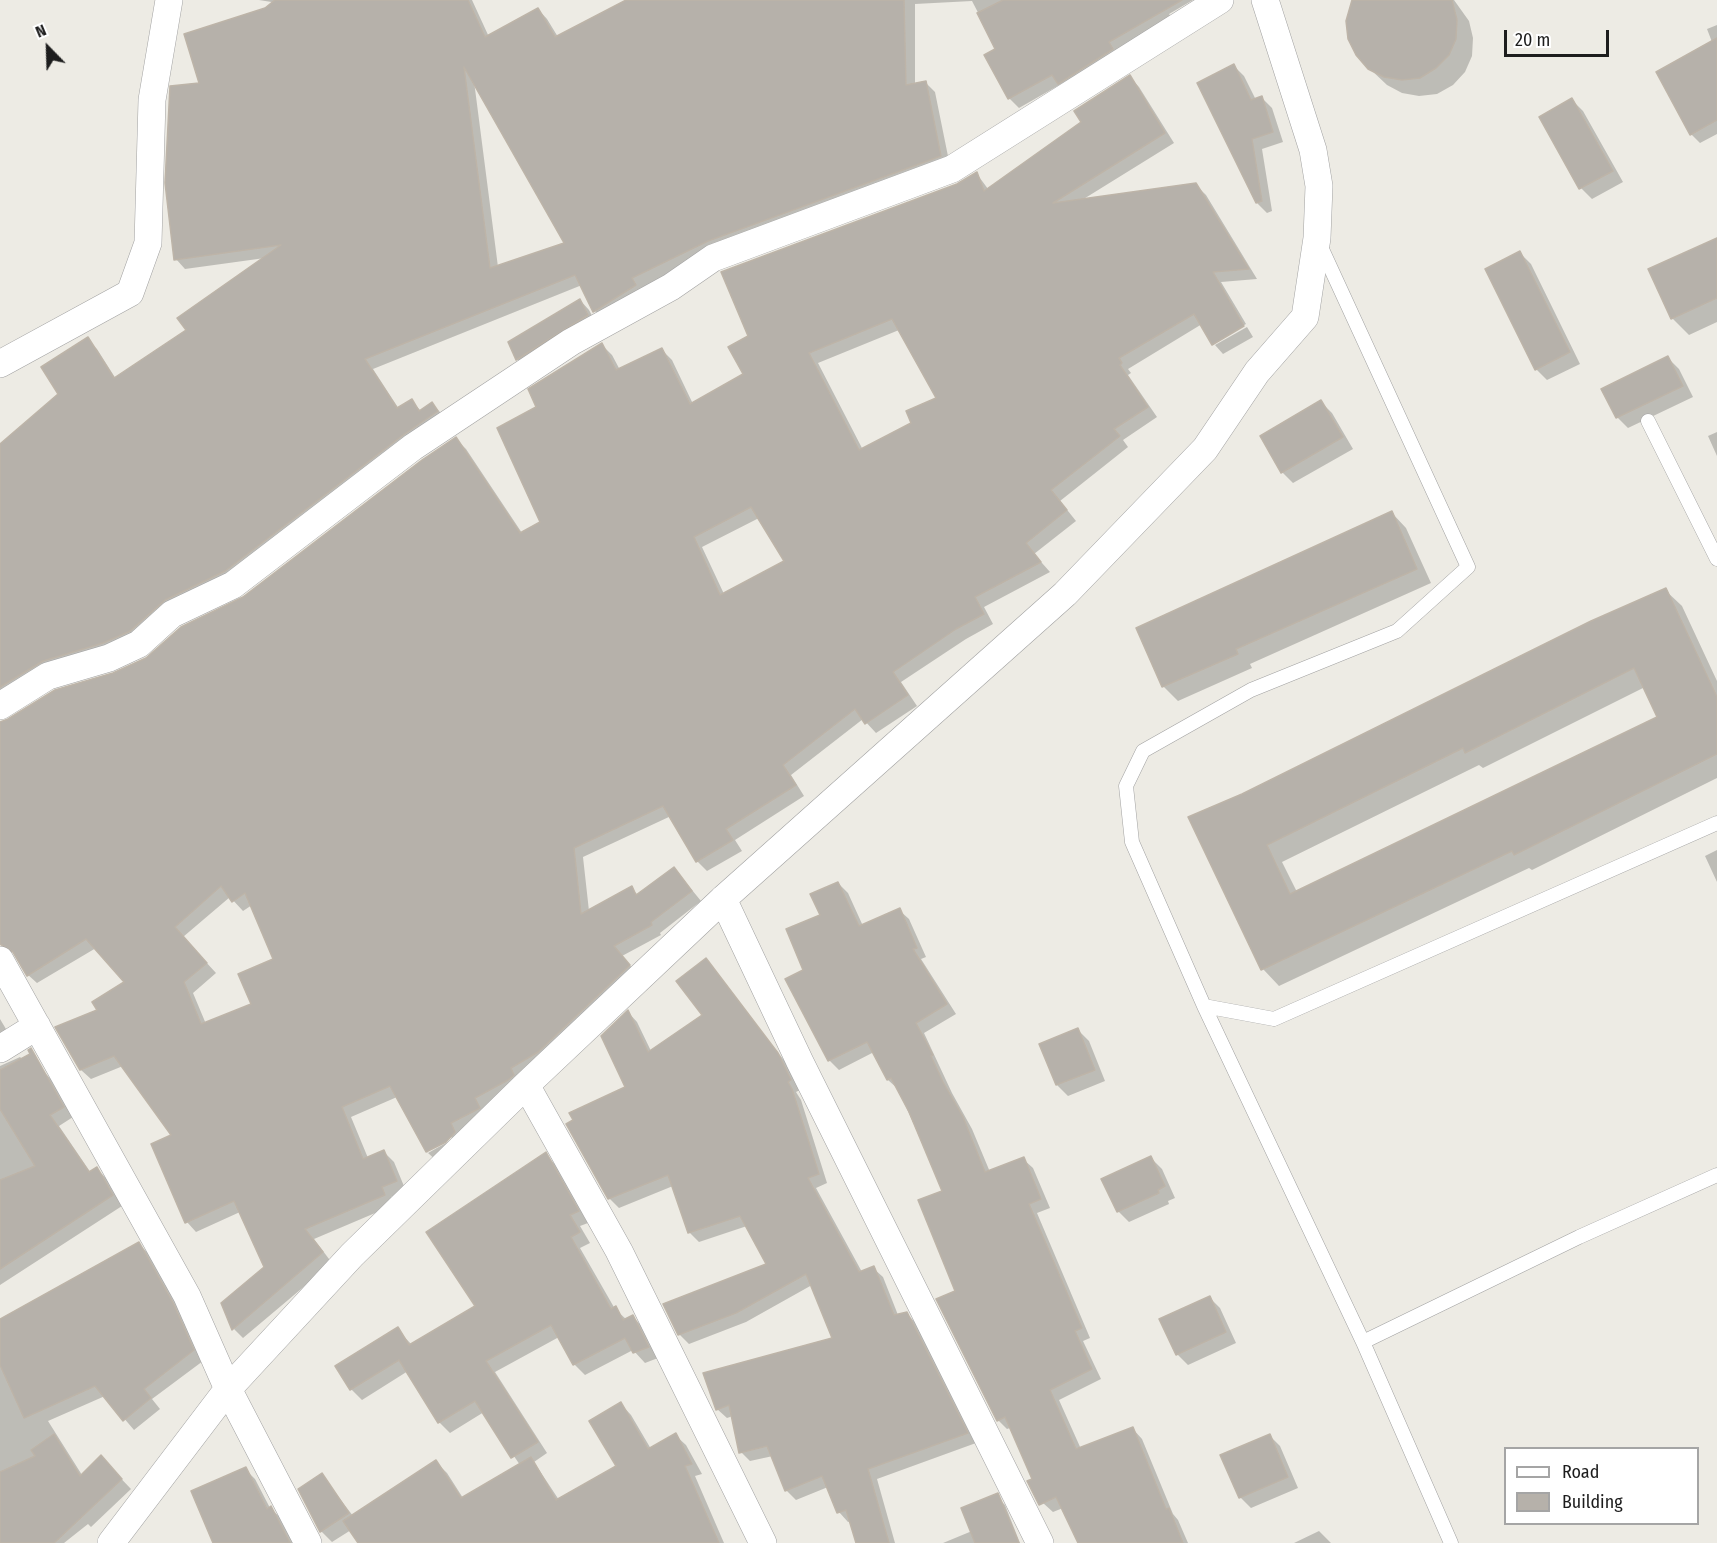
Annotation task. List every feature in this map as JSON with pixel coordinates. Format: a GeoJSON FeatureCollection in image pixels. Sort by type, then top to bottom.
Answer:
{"type":"FeatureCollection","features":[{"type":"Feature","properties":{"kind":"street"},"geometry":{"type":"LineString","coordinates":[[0,364],[130,293],[148,243],[152,100],[169,0]]}},
{"type":"Feature","properties":{"kind":"street"},"geometry":{"type":"LineString","coordinates":[[0,706],[48,676],[109,658],[139,644],[172,614],[233,585],[413,447],[571,342],[671,287],[713,258],[952,169],[1220,0]]}},
{"type":"Feature","properties":{"kind":"street"},"geometry":{"type":"LineString","coordinates":[[111,1543],[228,1389],[352,1254],[526,1085],[723,899],[1065,594],[1205,449],[1257,372],[1305,317],[1317,238],[1319,186],[1313,150],[1265,0]]}},
{"type":"Feature","properties":{"kind":"street"},"geometry":{"type":"LineString","coordinates":[[723,899],[800,1062],[1040,1543]]}},
{"type":"Feature","properties":{"kind":"street"},"geometry":{"type":"LineString","coordinates":[[0,960],[187,1296],[228,1389],[308,1543]]}},
{"type":"Feature","properties":{"kind":"street"},"geometry":{"type":"LineString","coordinates":[[0,1049],[37,1026]]}},
{"type":"Feature","properties":{"kind":"street"},"geometry":{"type":"LineString","coordinates":[[526,1085],[619,1251],[764,1543]]}},
{"type":"Feature","properties":{"kind":"lane"},"geometry":{"type":"LineString","coordinates":[[1317,238],[1468,567],[1397,631],[1251,690],[1143,751],[1126,786],[1132,842],[1204,1006],[1364,1342],[1451,1543]]}},
{"type":"Feature","properties":{"kind":"lane"},"geometry":{"type":"LineString","coordinates":[[1648,421],[1717,559]]}},
{"type":"Feature","properties":{"kind":"lane"},"geometry":{"type":"LineString","coordinates":[[1204,1006],[1274,1019],[1717,823]]}},
{"type":"Feature","properties":{"kind":"lane"},"geometry":{"type":"LineString","coordinates":[[1364,1342],[1579,1238],[1717,1175]]}},
{"type":"Feature","properties":{"kind":"building"},"geometry":{"type":"Polygon","coordinates":[[[275,0],[468,0],[485,37],[538,8],[555,37],[626,0],[904,0],[906,85],[926,81],[941,156],[708,241],[632,278],[636,285],[593,312],[575,275],[365,359],[397,408],[412,399],[419,411],[432,402],[438,411],[403,435],[225,571],[165,600],[130,631],[103,643],[43,661],[0,687],[0,444],[58,394],[41,367],[88,337],[114,378],[186,330],[177,318],[281,245],[174,260],[165,183],[170,86],[199,83],[184,34],[265,8],[275,0]],[[464,67],[490,268],[564,243],[464,67]]]}},
{"type":"Feature","properties":{"kind":"building"},"geometry":{"type":"Polygon","coordinates":[[[1003,0],[1182,0],[1109,42],[1113,49],[1058,84],[1052,75],[1008,99],[984,55],[995,49],[977,13],[1003,0]]]}},
{"type":"Feature","properties":{"kind":"building"},"geometry":{"type":"Polygon","coordinates":[[[1352,0],[1452,0],[1457,20],[1456,39],[1449,55],[1436,68],[1420,78],[1402,80],[1384,77],[1368,69],[1356,55],[1348,39],[1346,21],[1352,0]]]}},
{"type":"Feature","properties":{"kind":"building"},"geometry":{"type":"Polygon","coordinates":[[[1717,38],[1717,120],[1690,135],[1656,72],[1717,38]]]}},
{"type":"Feature","properties":{"kind":"building"},"geometry":{"type":"Polygon","coordinates":[[[1234,64],[1251,100],[1262,96],[1273,132],[1252,139],[1262,201],[1256,203],[1197,83],[1234,64]]]}},
{"type":"Feature","properties":{"kind":"building"},"geometry":{"type":"Polygon","coordinates":[[[1130,75],[1165,133],[1053,203],[1196,183],[1249,269],[1213,272],[1244,326],[1212,345],[1194,314],[1119,358],[1122,363],[1120,365],[1148,407],[1114,429],[1120,436],[1051,490],[1067,510],[1026,543],[1041,562],[975,597],[984,614],[956,629],[893,672],[908,695],[865,724],[855,709],[783,765],[796,785],[726,829],[733,840],[696,862],[663,806],[574,848],[581,914],[632,886],[636,895],[674,867],[692,891],[651,922],[652,925],[614,946],[630,965],[538,1052],[511,1068],[514,1075],[475,1098],[480,1108],[451,1123],[455,1132],[446,1142],[426,1152],[390,1086],[342,1107],[363,1159],[384,1150],[397,1181],[382,1187],[385,1195],[305,1229],[323,1252],[232,1330],[221,1303],[264,1267],[234,1201],[185,1223],[151,1144],[171,1135],[114,1056],[80,1070],[55,1027],[97,1010],[92,1002],[124,982],[86,939],[27,976],[13,952],[0,944],[0,722],[55,690],[113,673],[146,658],[181,627],[243,597],[422,460],[456,437],[520,533],[540,522],[497,428],[536,407],[528,389],[602,343],[616,370],[662,348],[690,404],[743,374],[728,347],[748,336],[721,272],[957,184],[977,172],[984,191],[1081,122],[1074,111],[1130,75]],[[892,319],[809,353],[859,450],[911,423],[906,411],[936,398],[892,319]],[[751,507],[694,537],[720,595],[784,561],[751,507]],[[221,886],[175,927],[207,963],[184,982],[201,1024],[251,1004],[238,974],[273,959],[245,893],[232,902],[221,886]]]}},
{"type":"Feature","properties":{"kind":"building"},"geometry":{"type":"Polygon","coordinates":[[[1572,98],[1613,171],[1579,189],[1539,117],[1572,98]]]}},
{"type":"Feature","properties":{"kind":"building"},"geometry":{"type":"Polygon","coordinates":[[[1717,238],[1717,298],[1671,319],[1648,269],[1717,238]]]}},
{"type":"Feature","properties":{"kind":"building"},"geometry":{"type":"Polygon","coordinates":[[[1520,251],[1570,352],[1535,370],[1485,269],[1520,251]]]}},
{"type":"Feature","properties":{"kind":"building"},"geometry":{"type":"Polygon","coordinates":[[[580,299],[588,315],[516,360],[508,342],[580,299]]]}},
{"type":"Feature","properties":{"kind":"building"},"geometry":{"type":"Polygon","coordinates":[[[1668,356],[1683,386],[1616,418],[1601,389],[1668,356]]]}},
{"type":"Feature","properties":{"kind":"building"},"geometry":{"type":"Polygon","coordinates":[[[1321,400],[1343,437],[1281,473],[1260,436],[1321,400]]]}},
{"type":"Feature","properties":{"kind":"building"},"geometry":{"type":"Polygon","coordinates":[[[1392,511],[1417,569],[1236,649],[1238,654],[1162,687],[1136,628],[1392,511]]]}},
{"type":"Feature","properties":{"kind":"building"},"geometry":{"type":"Polygon","coordinates":[[[1666,588],[1717,697],[1717,754],[1514,855],[1512,851],[1261,970],[1188,817],[1242,794],[1591,621],[1666,588]],[[1634,668],[1465,753],[1463,748],[1267,845],[1290,894],[1657,717],[1634,668]]]}},
{"type":"Feature","properties":{"kind":"building"},"geometry":{"type":"Polygon","coordinates":[[[838,882],[859,926],[900,908],[917,948],[913,949],[947,1004],[916,1023],[933,1055],[931,1056],[943,1082],[963,1117],[985,1172],[1024,1157],[1041,1199],[1029,1204],[1082,1328],[1075,1331],[1092,1369],[1050,1390],[1076,1449],[1133,1427],[1166,1509],[1169,1508],[1183,1543],[1078,1543],[1056,1497],[1039,1505],[1027,1481],[1032,1479],[1005,1417],[997,1421],[936,1299],[955,1291],[918,1200],[942,1191],[909,1112],[891,1078],[887,1080],[867,1042],[828,1061],[785,979],[803,970],[786,929],[820,915],[810,894],[838,882]]]}},
{"type":"Feature","properties":{"kind":"building"},"geometry":{"type":"Polygon","coordinates":[[[706,958],[778,1053],[791,1080],[788,1082],[819,1174],[808,1178],[859,1272],[874,1266],[894,1315],[907,1312],[968,1433],[868,1469],[889,1543],[856,1543],[846,1510],[837,1513],[822,1476],[785,1491],[767,1446],[739,1453],[729,1405],[716,1410],[703,1373],[832,1338],[806,1274],[736,1313],[678,1335],[663,1304],[766,1264],[740,1216],[688,1233],[668,1175],[608,1199],[566,1124],[573,1120],[569,1113],[625,1087],[601,1036],[628,1010],[648,1052],[702,1015],[676,981],[706,958]]]}},
{"type":"Feature","properties":{"kind":"building"},"geometry":{"type":"Polygon","coordinates":[[[1078,1028],[1095,1070],[1056,1085],[1039,1044],[1078,1028]]]}},
{"type":"Feature","properties":{"kind":"building"},"geometry":{"type":"Polygon","coordinates":[[[31,1048],[64,1107],[50,1115],[89,1172],[97,1167],[113,1195],[0,1269],[0,1180],[35,1166],[0,1109],[0,1070],[30,1054],[28,1050],[31,1048]]]}},
{"type":"Feature","properties":{"kind":"building"},"geometry":{"type":"Polygon","coordinates":[[[546,1152],[579,1211],[570,1215],[580,1232],[571,1237],[611,1309],[616,1306],[623,1320],[633,1315],[649,1347],[633,1353],[625,1338],[573,1365],[551,1325],[486,1361],[538,1442],[511,1458],[475,1401],[438,1423],[399,1360],[350,1390],[335,1366],[398,1327],[409,1345],[475,1306],[426,1232],[546,1152]]]}},
{"type":"Feature","properties":{"kind":"building"},"geometry":{"type":"Polygon","coordinates":[[[1151,1156],[1165,1186],[1158,1190],[1159,1193],[1117,1212],[1101,1179],[1151,1156]]]}},
{"type":"Feature","properties":{"kind":"building"},"geometry":{"type":"Polygon","coordinates":[[[139,1242],[173,1303],[194,1350],[144,1389],[151,1398],[123,1421],[95,1386],[24,1418],[0,1365],[0,1319],[139,1242]]]}},
{"type":"Feature","properties":{"kind":"building"},"geometry":{"type":"Polygon","coordinates":[[[1210,1296],[1226,1332],[1176,1355],[1159,1319],[1210,1296]]]}},
{"type":"Feature","properties":{"kind":"building"},"geometry":{"type":"Polygon","coordinates":[[[621,1402],[648,1449],[676,1433],[692,1464],[685,1466],[719,1543],[358,1543],[343,1521],[436,1460],[461,1498],[531,1457],[556,1500],[616,1466],[589,1421],[621,1402]]]}},
{"type":"Feature","properties":{"kind":"building"},"geometry":{"type":"Polygon","coordinates":[[[54,1434],[80,1476],[101,1455],[122,1479],[54,1543],[0,1543],[0,1472],[35,1456],[31,1450],[54,1434]]]}},
{"type":"Feature","properties":{"kind":"building"},"geometry":{"type":"Polygon","coordinates":[[[1270,1434],[1288,1477],[1239,1498],[1220,1455],[1270,1434]]]}},
{"type":"Feature","properties":{"kind":"building"},"geometry":{"type":"Polygon","coordinates":[[[246,1467],[267,1509],[271,1506],[290,1543],[213,1543],[191,1491],[246,1467]]]}},
{"type":"Feature","properties":{"kind":"building"},"geometry":{"type":"Polygon","coordinates":[[[322,1473],[349,1513],[320,1532],[298,1489],[322,1473]]]}},
{"type":"Feature","properties":{"kind":"building"},"geometry":{"type":"Polygon","coordinates":[[[998,1493],[1019,1543],[975,1543],[961,1508],[998,1493]]]}}]}
